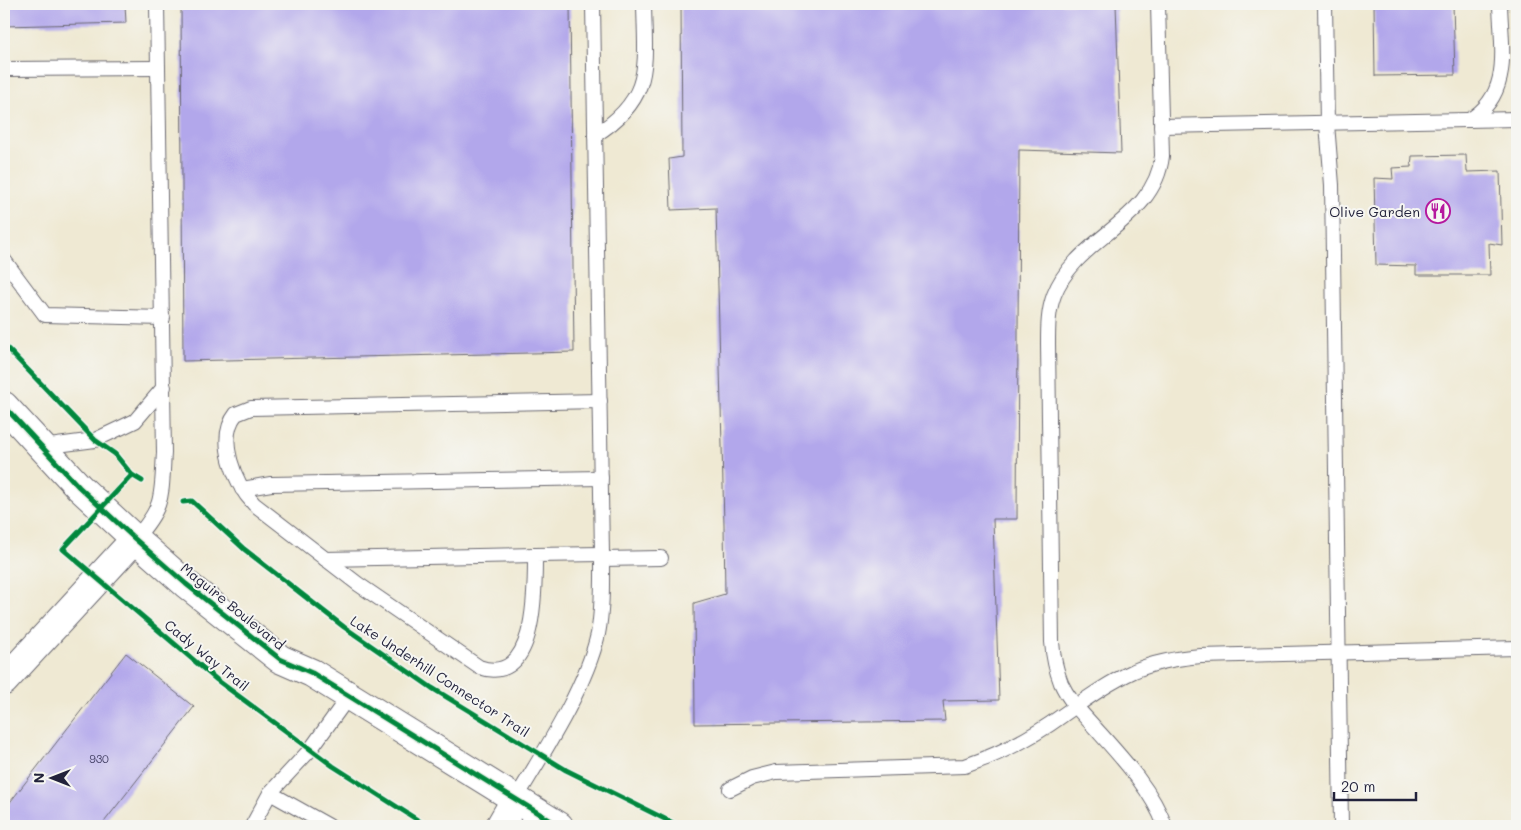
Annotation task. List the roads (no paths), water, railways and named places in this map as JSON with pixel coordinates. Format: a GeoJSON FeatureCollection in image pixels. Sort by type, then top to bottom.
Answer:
{"type":"FeatureCollection","features":[{"type":"Feature","properties":{"kind":"street","name":"Maguire Boulevard"},"geometry":{"type":"LineString","coordinates":[[4,406],[41,448],[135,539],[186,584],[280,658],[312,673],[559,826]]}},
{"type":"Feature","properties":{"kind":"street"},"geometry":{"type":"LineString","coordinates":[[4,681],[135,539]]}},
{"type":"Feature","properties":{"kind":"street"},"geometry":{"type":"LineString","coordinates":[[500,826],[515,800]]}},
{"type":"Feature","properties":{"kind":"lane"},"geometry":{"type":"LineString","coordinates":[[135,539],[152,519],[160,500],[164,388],[157,4]]}},
{"type":"Feature","properties":{"kind":"lane"},"geometry":{"type":"LineString","coordinates":[[515,800],[542,755],[587,670],[598,632],[602,557],[592,4]]}},
{"type":"Feature","properties":{"kind":"lane"},"geometry":{"type":"LineString","coordinates":[[595,135],[624,113],[641,85],[645,71],[644,4]]}},
{"type":"Feature","properties":{"kind":"lane"},"geometry":{"type":"LineString","coordinates":[[1158,4],[1162,156],[1155,184],[1141,203],[1090,246],[1070,268],[1054,294],[1048,322],[1052,642],[1057,671],[1075,706],[1138,779],[1155,804],[1165,826]]}},
{"type":"Feature","properties":{"kind":"lane"},"geometry":{"type":"LineString","coordinates":[[1325,4],[1327,124],[1332,185],[1341,826]]}},
{"type":"Feature","properties":{"kind":"lane"},"geometry":{"type":"LineString","coordinates":[[1470,120],[1493,100],[1500,83],[1500,4]]}},
{"type":"Feature","properties":{"kind":"lane"},"geometry":{"type":"LineString","coordinates":[[4,69],[158,68]]}},
{"type":"Feature","properties":{"kind":"lane"},"geometry":{"type":"LineString","coordinates":[[1161,126],[1517,119]]}},
{"type":"Feature","properties":{"kind":"lane"},"geometry":{"type":"LineString","coordinates":[[4,260],[45,315],[163,318]]}},
{"type":"Feature","properties":{"kind":"lane"},"geometry":{"type":"LineString","coordinates":[[41,448],[70,446],[95,440],[135,420],[164,388]]}},
{"type":"Feature","properties":{"kind":"lane"},"geometry":{"type":"LineString","coordinates":[[535,555],[534,607],[524,645],[516,661],[511,667],[494,670],[479,667],[325,559],[261,510],[242,489],[232,471],[229,431],[232,419],[245,409],[600,401]]}},
{"type":"Feature","properties":{"kind":"lane"},"geometry":{"type":"LineString","coordinates":[[242,489],[271,484],[601,478]]}},
{"type":"Feature","properties":{"kind":"lane"},"geometry":{"type":"LineString","coordinates":[[325,559],[535,555],[661,558]]}},
{"type":"Feature","properties":{"kind":"lane"},"geometry":{"type":"LineString","coordinates":[[730,789],[752,778],[776,772],[965,766],[986,759],[1029,737],[1120,678],[1170,660],[1201,656],[1517,648]]}},
{"type":"Feature","properties":{"kind":"lane"},"geometry":{"type":"LineString","coordinates":[[252,826],[270,794],[310,750],[349,696]]}},
{"type":"Feature","properties":{"kind":"lane"},"geometry":{"type":"LineString","coordinates":[[270,794],[329,826]]}},
{"type":"Feature","properties":{"kind":"place","name":"Olive Garden"},"geometry":{"type":"Point","coordinates":[1438,211]}}]}
